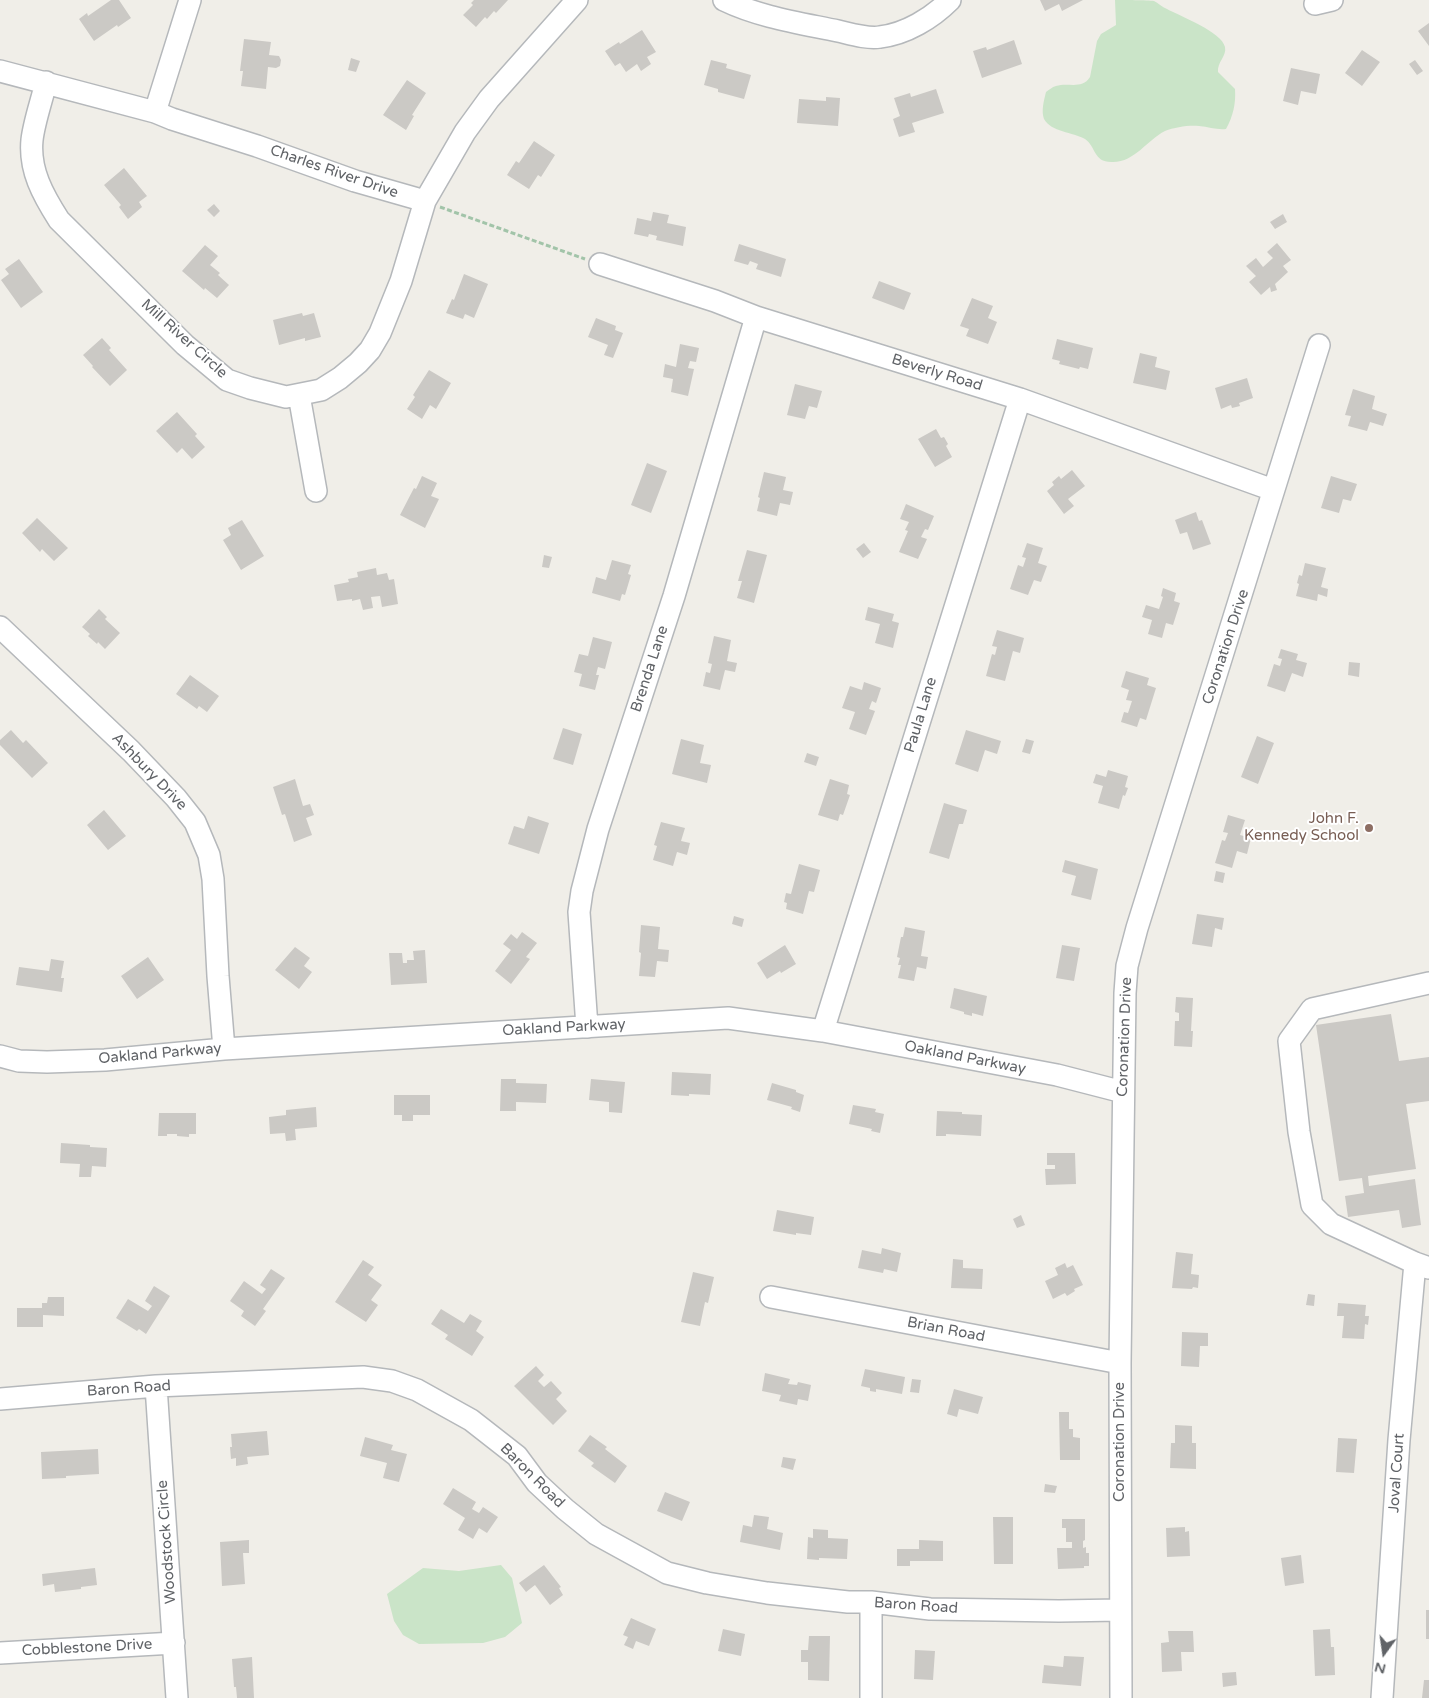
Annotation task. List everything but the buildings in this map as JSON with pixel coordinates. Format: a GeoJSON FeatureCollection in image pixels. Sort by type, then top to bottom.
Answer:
{"type":"FeatureCollection","features":[{"type":"Feature","properties":{"kind":"street"},"geometry":{"type":"LineString","coordinates":[[155,112],[190,0]]}},
{"type":"Feature","properties":{"kind":"street"},"geometry":{"type":"LineString","coordinates":[[425,202],[465,132],[530,52],[576,0]]}},
{"type":"Feature","properties":{"kind":"street"},"geometry":{"type":"LineString","coordinates":[[724,0],[741,8],[800,23],[859,35],[879,37],[901,32],[924,21],[950,0]]}},
{"type":"Feature","properties":{"kind":"street","name":"Charles River Drive"},"geometry":{"type":"LineString","coordinates":[[0,71],[155,112],[355,181],[425,202]]}},
{"type":"Feature","properties":{"kind":"street","name":"Mill River Circle"},"geometry":{"type":"LineString","coordinates":[[46,82],[32,139],[33,161],[36,179],[44,197],[59,220],[185,345],[227,380],[250,388],[286,397],[321,390],[340,378],[358,363],[370,350],[380,333],[401,281],[425,202]]}},
{"type":"Feature","properties":{"kind":"street","name":"Beverly Road"},"geometry":{"type":"LineString","coordinates":[[600,264],[715,301],[756,317],[1020,399],[1273,490]]}},
{"type":"Feature","properties":{"kind":"street","name":"Brenda Lane"},"geometry":{"type":"LineString","coordinates":[[587,1027],[579,912],[582,891],[598,829],[674,596],[756,317]]}},
{"type":"Feature","properties":{"kind":"street","name":"Coronation Drive"},"geometry":{"type":"LineString","coordinates":[[1121,1698],[1120,1363],[1123,1092],[1127,966],[1134,937],[1319,345]]}},
{"type":"Feature","properties":{"kind":"street"},"geometry":{"type":"LineString","coordinates":[[299,395],[316,491]]}},
{"type":"Feature","properties":{"kind":"street","name":"Paula Lane"},"geometry":{"type":"LineString","coordinates":[[823,1031],[1020,399]]}},
{"type":"Feature","properties":{"kind":"street","name":"Ashbury Drive"},"geometry":{"type":"LineString","coordinates":[[0,627],[131,751],[176,798],[195,822],[209,856],[214,878],[218,976],[224,1049]]}},
{"type":"Feature","properties":{"kind":"street"},"geometry":{"type":"LineString","coordinates":[[1422,1265],[1331,1224],[1312,1205],[1299,1132],[1289,1041],[1312,1009],[1429,983]]}},
{"type":"Feature","properties":{"kind":"street","name":"Oakland Parkway"},"geometry":{"type":"LineString","coordinates":[[0,1056],[19,1060],[47,1062],[105,1060],[224,1049],[728,1018],[823,1031],[1057,1075],[1123,1092]]}},
{"type":"Feature","properties":{"kind":"street","name":"Joval Court"},"geometry":{"type":"LineString","coordinates":[[1382,1698],[1399,1440],[1422,1265]]}},
{"type":"Feature","properties":{"kind":"street","name":"Brian Road"},"geometry":{"type":"LineString","coordinates":[[771,1298],[1120,1363]]}},
{"type":"Feature","properties":{"kind":"street","name":"Baron Road"},"geometry":{"type":"LineString","coordinates":[[0,1399],[156,1386],[363,1377],[392,1381],[417,1390],[471,1420],[517,1456],[537,1483],[565,1510],[596,1534],[668,1574],[767,1593],[930,1609],[1120,1610]]}},
{"type":"Feature","properties":{"kind":"street","name":"Woodstock Circle"},"geometry":{"type":"LineString","coordinates":[[156,1386],[177,1698]]}},
{"type":"Feature","properties":{"kind":"street"},"geometry":{"type":"LineString","coordinates":[[871,1602],[871,1698]]}},
{"type":"Feature","properties":{"kind":"street","name":"Cobblestone Drive"},"geometry":{"type":"LineString","coordinates":[[0,1653],[174,1642]]}},
{"type":"Feature","properties":{"kind":"path"},"geometry":{"type":"LineString","coordinates":[[425,202],[600,264]]}},
{"type":"Feature","properties":{"kind":"green space"},"geometry":{"type":"Polygon","coordinates":[[[1115,0],[1154,1],[1209,30],[1222,41],[1225,50],[1218,72],[1235,89],[1234,110],[1226,129],[1199,126],[1178,127],[1158,135],[1128,158],[1121,161],[1107,162],[1098,157],[1085,139],[1052,127],[1047,123],[1043,113],[1046,92],[1056,86],[1079,85],[1090,77],[1097,41],[1101,34],[1116,25],[1115,0]]]}},
{"type":"Feature","properties":{"kind":"green space"},"geometry":{"type":"Polygon","coordinates":[[[501,1565],[512,1578],[522,1623],[505,1637],[483,1643],[419,1644],[403,1635],[394,1621],[387,1594],[423,1568],[459,1571],[501,1565]]]}},
{"type":"Feature","properties":{"kind":"place","name":"John F. Kennedy School"},"geometry":{"type":"Point","coordinates":[1369,828]}}]}
